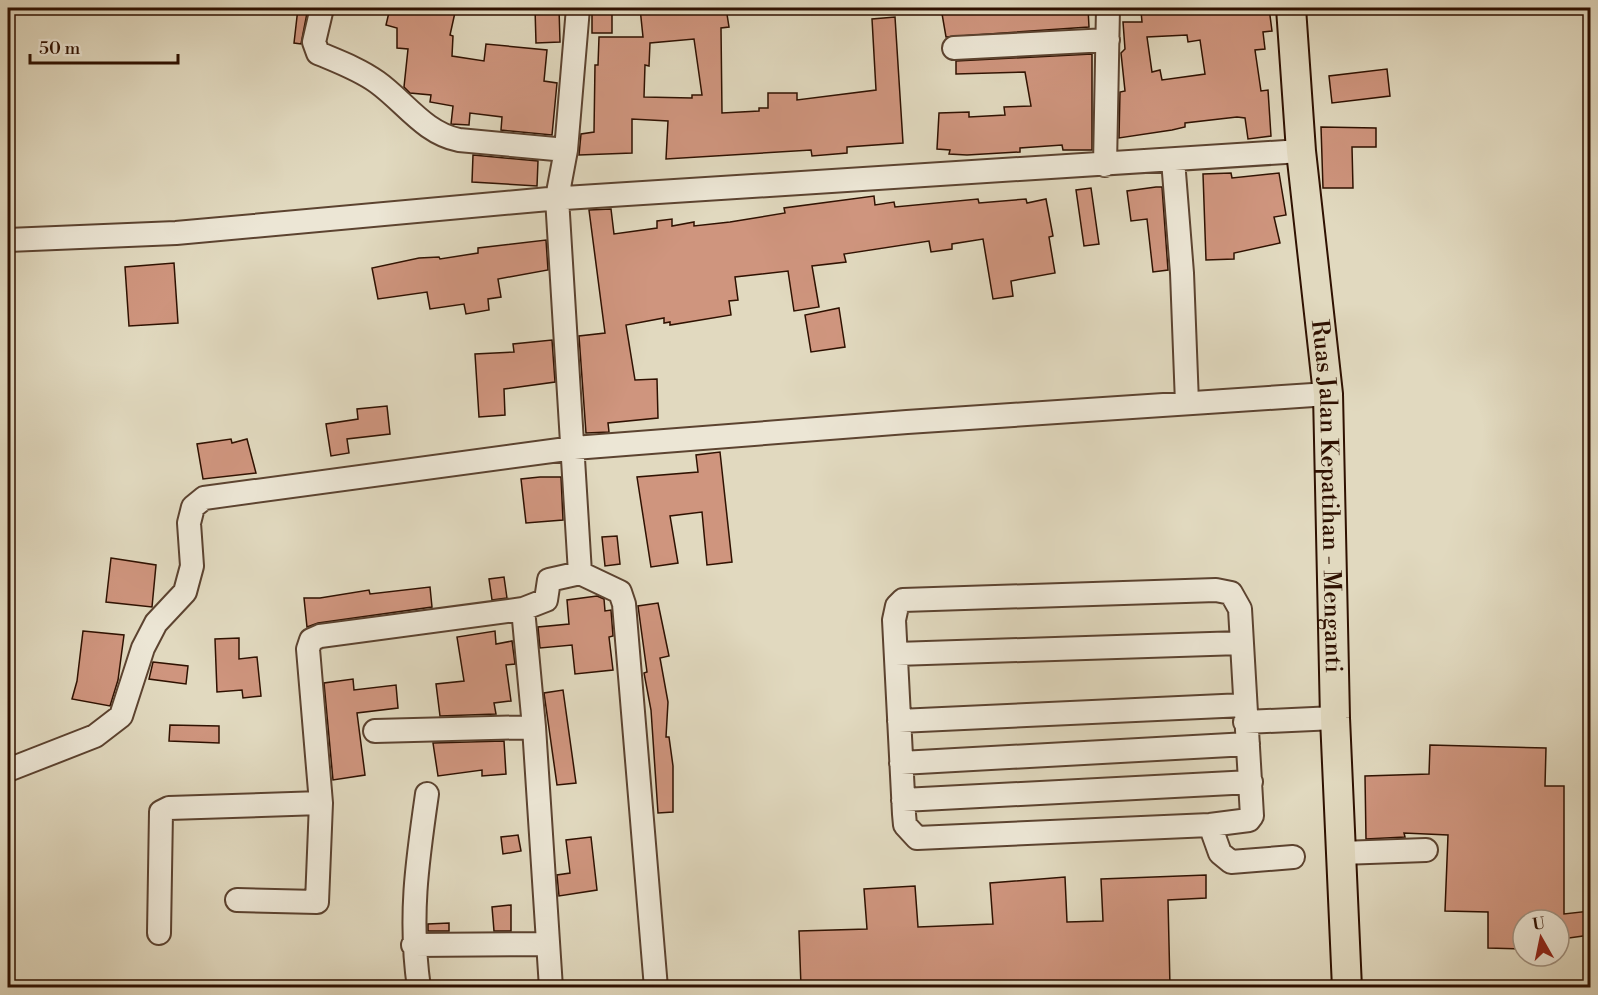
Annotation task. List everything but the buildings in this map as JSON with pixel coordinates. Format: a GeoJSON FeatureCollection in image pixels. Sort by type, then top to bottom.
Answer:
{"type":"FeatureCollection","features":[{"type":"Feature","properties":{"kind":"main road","name":"Ruas Jalan Kepatihan - Menganti"},"geometry":{"type":"LineString","coordinates":[[1291,8],[1301,152],[1328,394],[1335,718],[1347,987]]}},
{"type":"Feature","properties":{"kind":"street"},"geometry":{"type":"LineString","coordinates":[[322,8],[314,42],[318,53],[376,81],[406,104],[431,130],[445,137],[459,140],[566,150]]}},
{"type":"Feature","properties":{"kind":"street"},"geometry":{"type":"LineString","coordinates":[[578,8],[566,150],[557,198],[580,573]]}},
{"type":"Feature","properties":{"kind":"street"},"geometry":{"type":"LineString","coordinates":[[1105,165],[1108,8]]}},
{"type":"Feature","properties":{"kind":"street"},"geometry":{"type":"LineString","coordinates":[[954,48],[1108,40]]}},
{"type":"Feature","properties":{"kind":"street"},"geometry":{"type":"LineString","coordinates":[[8,240],[176,232],[557,198],[1301,152]]}},
{"type":"Feature","properties":{"kind":"street"},"geometry":{"type":"LineString","coordinates":[[1173,160],[1182,273],[1187,403]]}},
{"type":"Feature","properties":{"kind":"street"},"geometry":{"type":"LineString","coordinates":[[8,770],[95,736],[121,716],[142,648],[156,623],[185,592],[192,566],[189,523],[193,507],[204,498],[574,448],[1328,394]]}},
{"type":"Feature","properties":{"kind":"street"},"geometry":{"type":"LineString","coordinates":[[237,900],[317,902],[321,802],[308,649],[310,640],[320,636],[523,609],[546,600],[549,580],[580,573],[620,592],[624,604],[656,987]]}},
{"type":"Feature","properties":{"kind":"street"},"geometry":{"type":"LineString","coordinates":[[1216,590],[1231,593],[1236,599],[1240,609],[1241,643],[1252,818],[1210,825],[917,838],[905,825],[894,620],[897,606],[910,598],[1216,590]]}},
{"type":"Feature","properties":{"kind":"street"},"geometry":{"type":"LineString","coordinates":[[523,609],[534,727],[551,987]]}},
{"type":"Feature","properties":{"kind":"street"},"geometry":{"type":"LineString","coordinates":[[896,654],[1241,643]]}},
{"type":"Feature","properties":{"kind":"street"},"geometry":{"type":"LineString","coordinates":[[901,763],[1246,724],[1335,718]]}},
{"type":"Feature","properties":{"kind":"street"},"geometry":{"type":"LineString","coordinates":[[899,720],[1246,724]]}},
{"type":"Feature","properties":{"kind":"street"},"geometry":{"type":"LineString","coordinates":[[375,731],[534,727]]}},
{"type":"Feature","properties":{"kind":"street"},"geometry":{"type":"LineString","coordinates":[[903,800],[1251,782]]}},
{"type":"Feature","properties":{"kind":"street"},"geometry":{"type":"LineString","coordinates":[[419,987],[413,945],[414,882],[428,794]]}},
{"type":"Feature","properties":{"kind":"street"},"geometry":{"type":"LineString","coordinates":[[159,933],[161,812],[169,808],[321,802]]}},
{"type":"Feature","properties":{"kind":"street"},"geometry":{"type":"LineString","coordinates":[[1210,825],[1220,853],[1231,862],[1293,857]]}},
{"type":"Feature","properties":{"kind":"street"},"geometry":{"type":"LineString","coordinates":[[1341,853],[1426,850]]}},
{"type":"Feature","properties":{"kind":"street"},"geometry":{"type":"LineString","coordinates":[[413,945],[548,944]]}}]}
